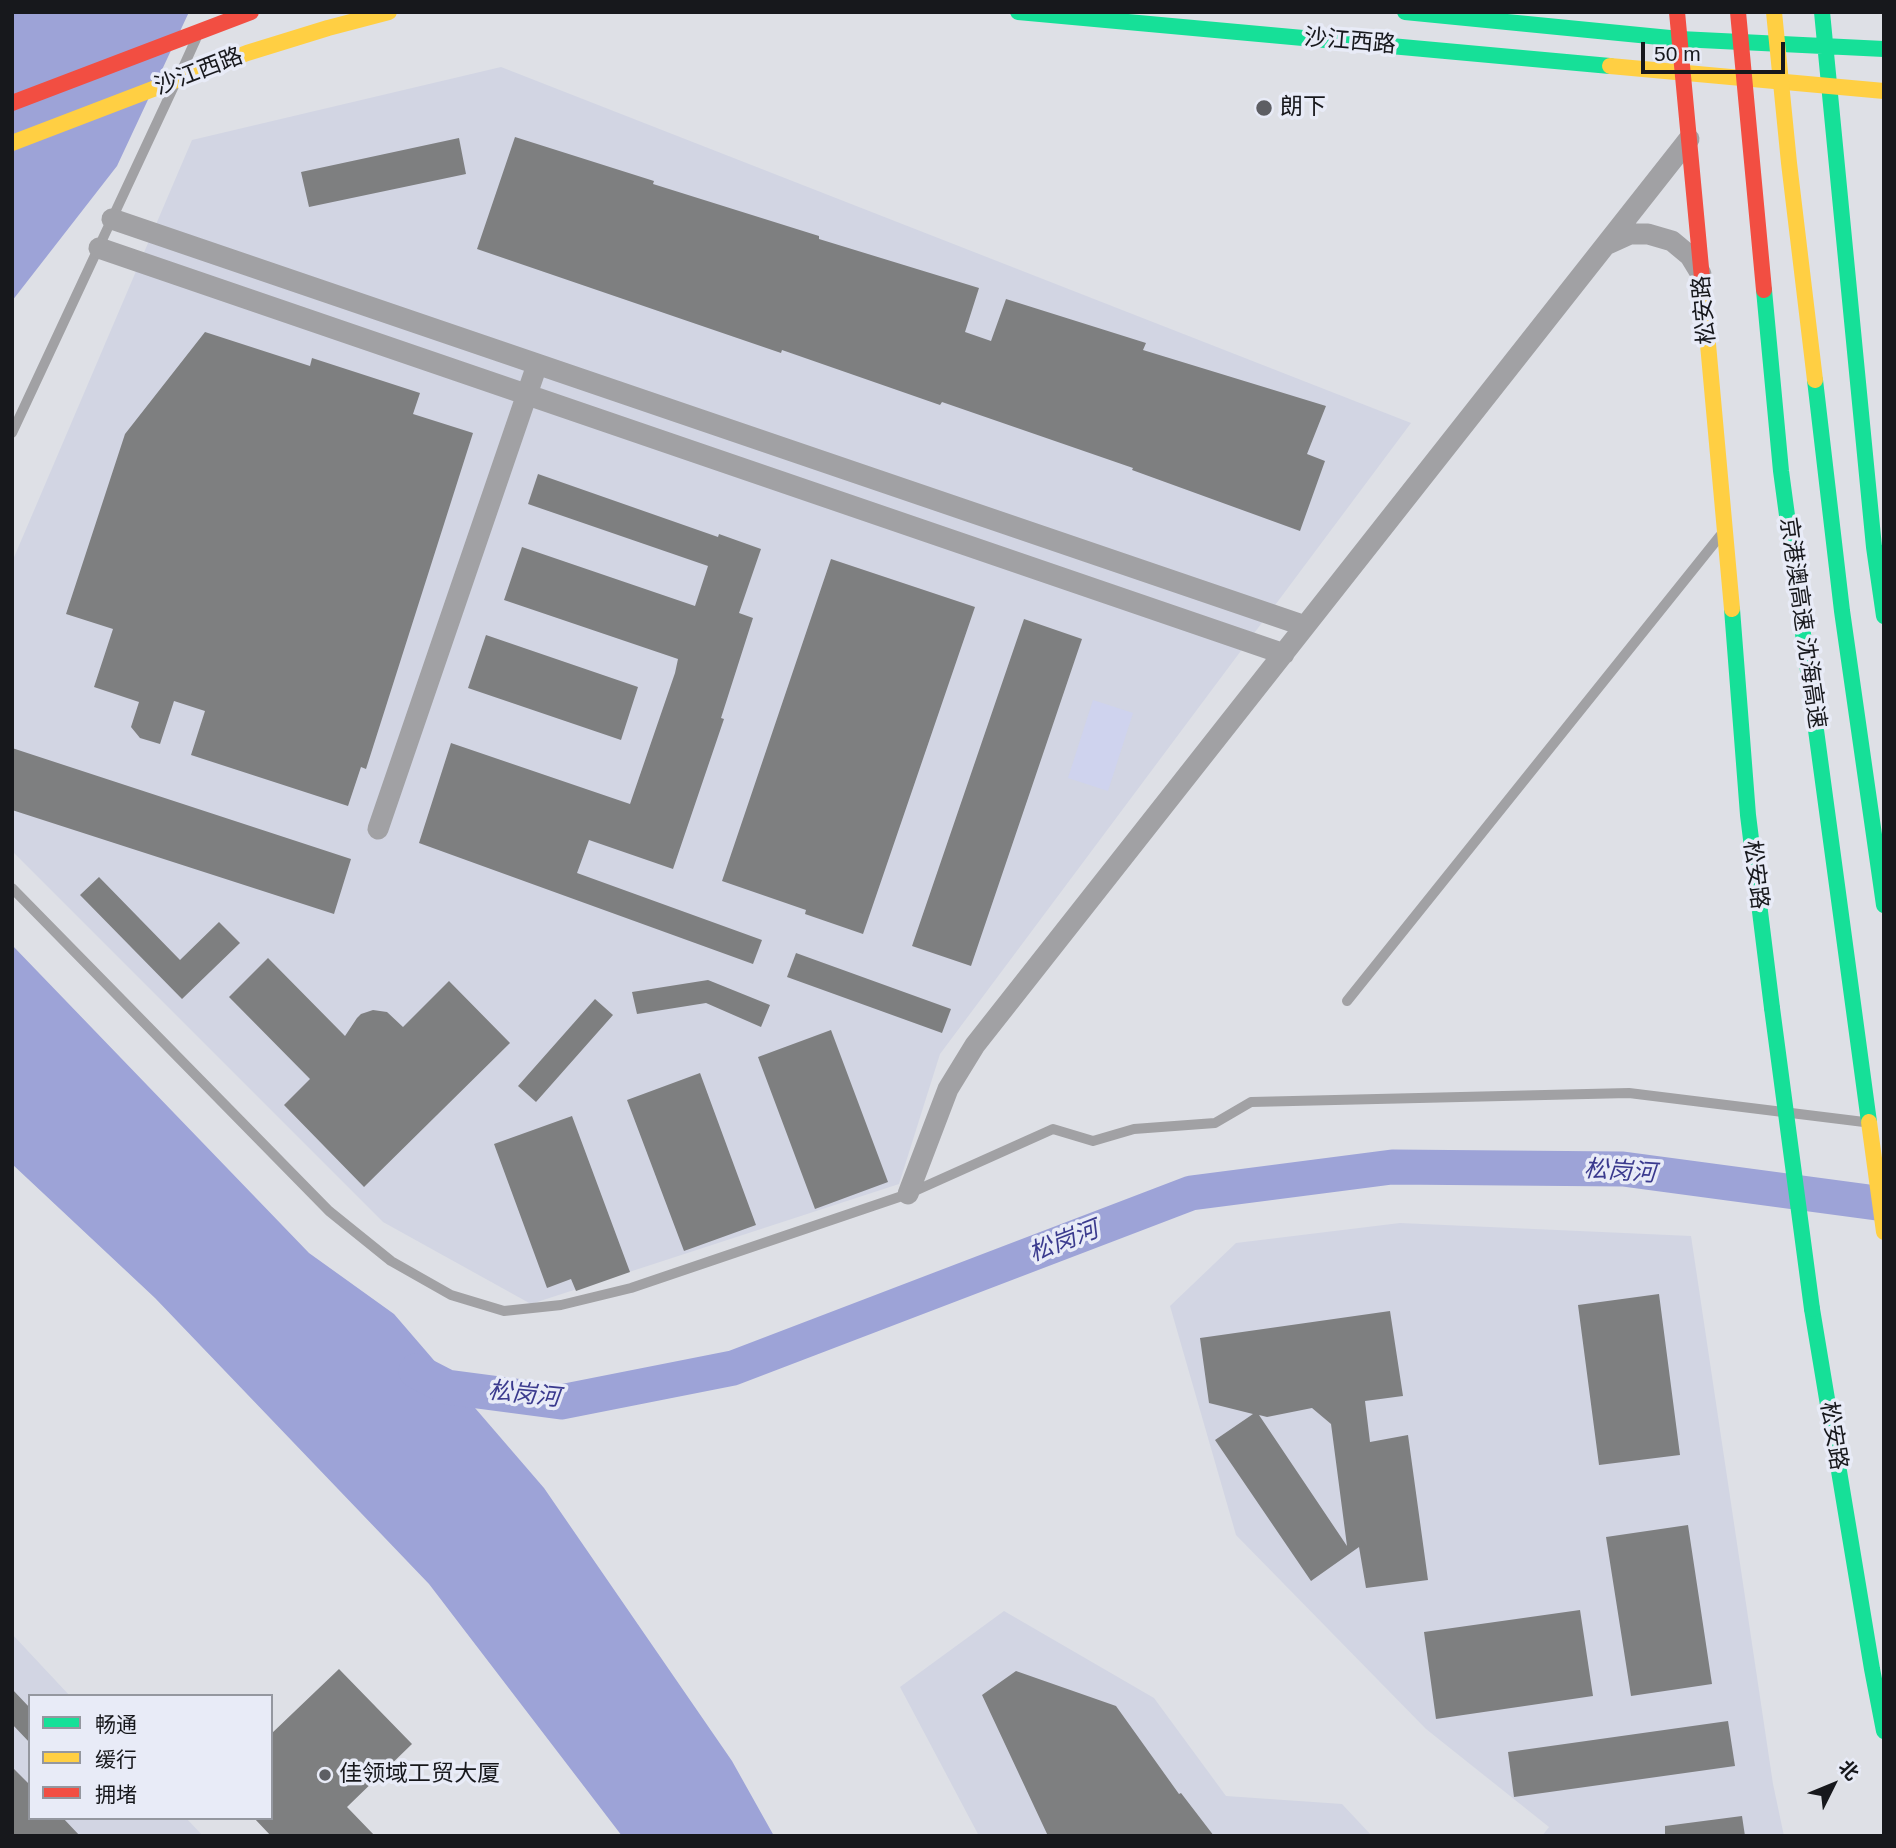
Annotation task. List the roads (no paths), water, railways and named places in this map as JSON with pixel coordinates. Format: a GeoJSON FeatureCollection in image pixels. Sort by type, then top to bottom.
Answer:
{"type":"FeatureCollection","features":[{"type":"Feature","properties":{"kind":"main road","name":"沙江西路"},"geometry":{"type":"LineString","coordinates":[[12,103],[251,12]]}},
{"type":"Feature","properties":{"kind":"main road","name":"沙江西路"},"geometry":{"type":"LineString","coordinates":[[12,143],[247,53],[389,12]]}},
{"type":"Feature","properties":{"kind":"main road","name":"沙江西路"},"geometry":{"type":"LineString","coordinates":[[1018,12],[1884,92]]}},
{"type":"Feature","properties":{"kind":"main road","name":"沙江西路"},"geometry":{"type":"LineString","coordinates":[[1405,12],[1680,39],[1884,48]]}},
{"type":"Feature","properties":{"kind":"main road","name":"松安路"},"geometry":{"type":"LineString","coordinates":[[1677,12],[1726,528],[1748,815],[1812,1309],[1869,1656],[1884,1731]]}},
{"type":"Feature","properties":{"kind":"main road","name":"京港澳高速 沈海高速"},"geometry":{"type":"LineString","coordinates":[[1738,12],[1781,471],[1884,1232]]}},
{"type":"Feature","properties":{"kind":"main road","name":"京港澳高速 沈海高速"},"geometry":{"type":"LineString","coordinates":[[1774,12],[1840,597],[1884,905]]}},
{"type":"Feature","properties":{"kind":"main road"},"geometry":{"type":"LineString","coordinates":[[1822,12],[1874,547],[1884,616]]}},
{"type":"Feature","properties":{"kind":"street"},"geometry":{"type":"LineString","coordinates":[[908,1194],[948,1089],[975,1045],[1689,139]]}},
{"type":"Feature","properties":{"kind":"street"},"geometry":{"type":"LineString","coordinates":[[112,219],[1305,626]]}},
{"type":"Feature","properties":{"kind":"street"},"geometry":{"type":"LineString","coordinates":[[1606,244],[1630,234],[1648,234],[1672,242],[1690,256],[1702,275]]}},
{"type":"Feature","properties":{"kind":"street"},"geometry":{"type":"LineString","coordinates":[[99,248],[1284,654]]}},
{"type":"Feature","properties":{"kind":"street"},"geometry":{"type":"LineString","coordinates":[[378,829],[537,365]]}},
{"type":"Feature","properties":{"kind":"lane"},"geometry":{"type":"LineString","coordinates":[[12,433],[209,12]]}},
{"type":"Feature","properties":{"kind":"lane"},"geometry":{"type":"LineString","coordinates":[[1348,1001],[1726,528]]}},
{"type":"Feature","properties":{"kind":"lane"},"geometry":{"type":"LineString","coordinates":[[12,888],[329,1211],[391,1261],[451,1295],[503,1311],[561,1305],[631,1288],[908,1194],[1053,1129],[1093,1141],[1135,1129],[1216,1123],[1251,1101],[1629,1093],[1884,1125]]}},
{"type":"Feature","properties":{"kind":"water"},"geometry":{"type":"Polygon","coordinates":[[[12,12],[189,12],[117,166],[12,301],[12,12]]]}},
{"type":"Feature","properties":{"kind":"water"},"geometry":{"type":"Polygon","coordinates":[[[12,945],[309,1253],[394,1314],[544,1488],[732,1761],[774,1836],[622,1836],[429,1584],[155,1298],[12,1164],[12,945]]]}},
{"type":"Feature","properties":{"kind":"waterway","name":"松岗河"},"geometry":{"type":"LineString","coordinates":[[416,1371],[447,1387],[561,1402],[733,1368],[1191,1193],[1392,1167],[1623,1169],[1884,1204]]}},
{"type":"Feature","properties":{"kind":"place","name":"朗下"},"geometry":{"type":"Point","coordinates":[1264,108]}},
{"type":"Feature","properties":{"kind":"place","name":"佳领域工贸大厦"},"geometry":{"type":"Point","coordinates":[325,1775]}}]}
